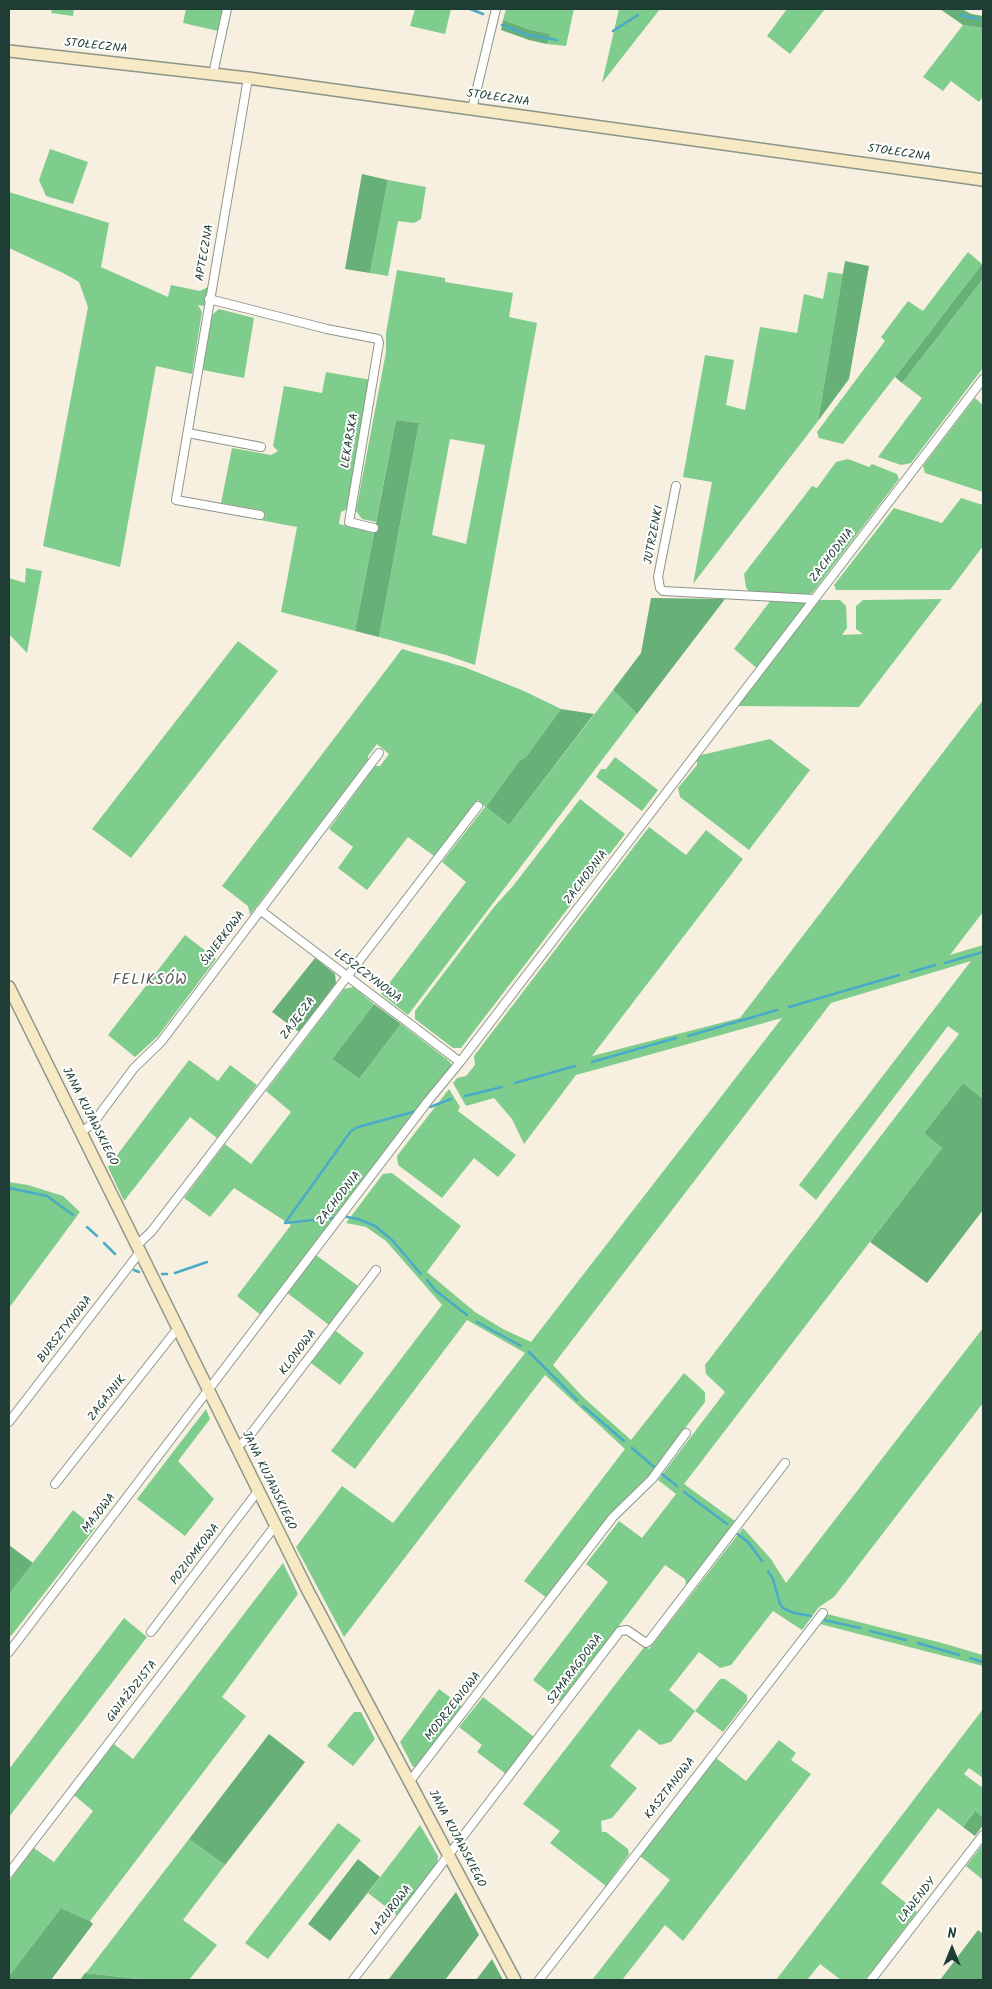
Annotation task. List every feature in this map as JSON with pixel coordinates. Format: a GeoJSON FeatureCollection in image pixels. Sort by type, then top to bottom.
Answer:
{"type":"FeatureCollection","features":[{"type":"Feature","properties":{"kind":"main road","name":"STOŁECZNA"},"geometry":{"type":"LineString","coordinates":[[9,51],[248,78],[983,180]]}},
{"type":"Feature","properties":{"kind":"main road","name":"JANA KUJAWSKIEGO"},"geometry":{"type":"LineString","coordinates":[[9,987],[320,1615],[515,1980]]}},
{"type":"Feature","properties":{"kind":"street"},"geometry":{"type":"LineString","coordinates":[[213,74],[227,9]]}},
{"type":"Feature","properties":{"kind":"street"},"geometry":{"type":"LineString","coordinates":[[472,109],[496,9]]}},
{"type":"Feature","properties":{"kind":"street","name":"APTECZNA"},"geometry":{"type":"LineString","coordinates":[[248,78],[176,500],[260,515]]}},
{"type":"Feature","properties":{"kind":"street","name":"LEKARSKA"},"geometry":{"type":"LineString","coordinates":[[210,299],[327,329],[378,339],[379,343],[349,522],[374,528]]}},
{"type":"Feature","properties":{"kind":"street","name":"ZACHODNIA"},"geometry":{"type":"LineString","coordinates":[[208,1390],[983,379]]}},
{"type":"Feature","properties":{"kind":"street"},"geometry":{"type":"LineString","coordinates":[[188,432],[261,447]]}},
{"type":"Feature","properties":{"kind":"street","name":"JUTRZENKI"},"geometry":{"type":"LineString","coordinates":[[676,486],[658,577],[660,588],[663,591],[814,599]]}},
{"type":"Feature","properties":{"kind":"street","name":"ŚWIERKOWA"},"geometry":{"type":"LineString","coordinates":[[82,1132],[94,1122],[134,1068],[161,1042],[379,753]]}},
{"type":"Feature","properties":{"kind":"street","name":"ZAJĘCZA"},"geometry":{"type":"LineString","coordinates":[[139,1248],[478,806]]}},
{"type":"Feature","properties":{"kind":"street","name":"LESZCZYNOWA"},"geometry":{"type":"LineString","coordinates":[[260,910],[460,1062]]}},
{"type":"Feature","properties":{"kind":"street","name":"BURSZTYNOWA"},"geometry":{"type":"LineString","coordinates":[[9,1422],[139,1248]]}},
{"type":"Feature","properties":{"kind":"street","name":"KLONOWA"},"geometry":{"type":"LineString","coordinates":[[237,1447],[248,1439],[376,1270]]}},
{"type":"Feature","properties":{"kind":"street","name":"ZAGAJNIK"},"geometry":{"type":"LineString","coordinates":[[55,1484],[178,1328]]}},
{"type":"Feature","properties":{"kind":"street","name":"MAJOWA"},"geometry":{"type":"LineString","coordinates":[[9,1652],[208,1390]]}},
{"type":"Feature","properties":{"kind":"street","name":"MODRZEWIOWA"},"geometry":{"type":"LineString","coordinates":[[410,1781],[613,1518],[652,1479],[686,1433]]}},
{"type":"Feature","properties":{"kind":"street","name":"SZMARAGDOWA"},"geometry":{"type":"LineString","coordinates":[[449,1856],[620,1631],[627,1630],[646,1642],[649,1641],[785,1463]]}},
{"type":"Feature","properties":{"kind":"street","name":"POZIOMKOWA"},"geometry":{"type":"LineString","coordinates":[[151,1632],[258,1491]]}},
{"type":"Feature","properties":{"kind":"street","name":"GWIAŹDZISTA"},"geometry":{"type":"LineString","coordinates":[[9,1873],[275,1526]]}},
{"type":"Feature","properties":{"kind":"street","name":"KASZTANOWA"},"geometry":{"type":"LineString","coordinates":[[539,1980],[823,1613]]}},
{"type":"Feature","properties":{"kind":"street","name":"LAWENDY"},"geometry":{"type":"LineString","coordinates":[[871,1980],[983,1835]]}},
{"type":"Feature","properties":{"kind":"street","name":"LAZUROWA"},"geometry":{"type":"LineString","coordinates":[[353,1980],[449,1856]]}},
{"type":"Feature","properties":{"kind":"green space"},"geometry":{"type":"Polygon","coordinates":[[[52,9],[74,9],[73,16],[51,13],[52,9]]]}},
{"type":"Feature","properties":{"kind":"green space"},"geometry":{"type":"Polygon","coordinates":[[[186,9],[223,9],[218,31],[183,23],[186,9]]]}},
{"type":"Feature","properties":{"kind":"green space"},"geometry":{"type":"Polygon","coordinates":[[[415,9],[451,9],[445,34],[410,26],[415,9]]]}},
{"type":"Feature","properties":{"kind":"green space"},"geometry":{"type":"Polygon","coordinates":[[[506,9],[574,9],[566,46],[547,44],[549,34],[503,20],[506,9]]]}},
{"type":"Feature","properties":{"kind":"green space"},"geometry":{"type":"Polygon","coordinates":[[[619,9],[660,9],[602,83],[619,9]]]}},
{"type":"Feature","properties":{"kind":"green space"},"geometry":{"type":"Polygon","coordinates":[[[787,9],[825,9],[790,54],[767,36],[787,9]]]}},
{"type":"Feature","properties":{"kind":"green space"},"geometry":{"type":"Polygon","coordinates":[[[940,9],[962,9],[971,14],[983,16],[983,28],[963,25],[940,9]]]}},
{"type":"Feature","properties":{"kind":"green space"},"geometry":{"type":"Polygon","coordinates":[[[503,20],[531,30],[550,34],[547,44],[501,30],[503,20]]]}},
{"type":"Feature","properties":{"kind":"green space"},"geometry":{"type":"Polygon","coordinates":[[[963,25],[983,28],[983,97],[979,102],[951,81],[943,91],[923,77],[963,25]]]}},
{"type":"Feature","properties":{"kind":"green space"},"geometry":{"type":"Polygon","coordinates":[[[50,149],[88,162],[73,204],[46,196],[39,180],[50,149]]]}},
{"type":"Feature","properties":{"kind":"green space"},"geometry":{"type":"Polygon","coordinates":[[[362,174],[388,180],[370,273],[345,269],[362,174]]]}},
{"type":"Feature","properties":{"kind":"green space"},"geometry":{"type":"Polygon","coordinates":[[[388,180],[426,187],[421,219],[414,223],[398,221],[388,276],[370,273],[388,180]]]}},
{"type":"Feature","properties":{"kind":"green space"},"geometry":{"type":"Polygon","coordinates":[[[9,192],[109,223],[101,267],[168,297],[171,285],[200,291],[208,287],[204,306],[198,305],[202,312],[192,374],[156,366],[120,567],[43,546],[88,307],[79,282],[9,248],[9,192]]]}},
{"type":"Feature","properties":{"kind":"green space"},"geometry":{"type":"Polygon","coordinates":[[[968,252],[982,264],[843,444],[819,438],[817,432],[885,341],[881,337],[908,301],[923,311],[968,252]]]}},
{"type":"Feature","properties":{"kind":"green space"},"geometry":{"type":"Polygon","coordinates":[[[845,261],[869,266],[849,379],[818,421],[845,261]]]}},
{"type":"Feature","properties":{"kind":"green space"},"geometry":{"type":"Polygon","coordinates":[[[982,264],[983,279],[902,383],[895,377],[982,264]]]}},
{"type":"Feature","properties":{"kind":"green space"},"geometry":{"type":"Polygon","coordinates":[[[397,270],[445,278],[445,282],[513,293],[509,317],[537,323],[475,665],[379,637],[419,423],[396,420],[376,522],[362,519],[356,511],[386,352],[386,333],[397,270]],[[450,439],[432,535],[466,544],[485,445],[450,439]]]}},
{"type":"Feature","properties":{"kind":"green space"},"geometry":{"type":"Polygon","coordinates":[[[828,272],[843,274],[818,421],[693,584],[712,482],[683,477],[705,355],[734,360],[726,405],[745,410],[760,327],[797,333],[804,294],[823,299],[828,272]]]}},
{"type":"Feature","properties":{"kind":"green space"},"geometry":{"type":"Polygon","coordinates":[[[983,279],[983,368],[911,463],[901,465],[878,457],[922,398],[902,383],[983,279]]]}},
{"type":"Feature","properties":{"kind":"green space"},"geometry":{"type":"Polygon","coordinates":[[[219,309],[254,318],[244,378],[203,370],[212,315],[219,309]]]}},
{"type":"Feature","properties":{"kind":"green space"},"geometry":{"type":"Polygon","coordinates":[[[326,372],[371,380],[347,509],[341,512],[339,524],[374,533],[355,631],[281,612],[297,527],[260,520],[266,516],[261,510],[221,503],[232,448],[271,455],[278,451],[273,446],[284,386],[322,393],[326,372]]]}},
{"type":"Feature","properties":{"kind":"green space"},"geometry":{"type":"Polygon","coordinates":[[[975,398],[983,405],[983,492],[925,473],[923,466],[975,398]]]}},
{"type":"Feature","properties":{"kind":"green space"},"geometry":{"type":"Polygon","coordinates":[[[396,420],[419,423],[379,637],[355,631],[396,420]]]}},
{"type":"Feature","properties":{"kind":"green space"},"geometry":{"type":"Polygon","coordinates":[[[848,459],[869,467],[872,464],[897,474],[899,479],[813,592],[809,595],[749,592],[746,587],[744,574],[812,486],[817,488],[836,462],[848,459]]]}},
{"type":"Feature","properties":{"kind":"green space"},"geometry":{"type":"Polygon","coordinates":[[[961,498],[983,505],[983,546],[950,590],[836,590],[834,585],[894,508],[942,523],[961,498]]]}},
{"type":"Feature","properties":{"kind":"green space"},"geometry":{"type":"Polygon","coordinates":[[[26,568],[42,571],[27,653],[11,636],[9,637],[9,578],[25,583],[26,568]]]}},
{"type":"Feature","properties":{"kind":"green space"},"geometry":{"type":"Polygon","coordinates":[[[651,598],[725,599],[637,714],[613,690],[641,653],[651,598]]]}},
{"type":"Feature","properties":{"kind":"green space"},"geometry":{"type":"Polygon","coordinates":[[[942,599],[859,707],[735,706],[816,600],[840,600],[846,606],[847,628],[842,635],[863,634],[856,629],[856,606],[863,600],[942,599]]]}},
{"type":"Feature","properties":{"kind":"green space"},"geometry":{"type":"Polygon","coordinates":[[[771,600],[804,601],[805,607],[758,669],[734,649],[771,600]]]}},
{"type":"Feature","properties":{"kind":"green space"},"geometry":{"type":"Polygon","coordinates":[[[238,641],[278,671],[131,858],[92,829],[238,641]]]}},
{"type":"Feature","properties":{"kind":"green space"},"geometry":{"type":"Polygon","coordinates":[[[402,649],[464,667],[524,691],[561,709],[526,757],[520,760],[486,807],[509,825],[613,690],[637,714],[408,1015],[381,994],[466,882],[442,862],[485,807],[478,800],[434,856],[408,837],[367,890],[338,868],[353,847],[329,829],[375,766],[380,766],[389,754],[377,744],[368,756],[368,760],[250,915],[248,906],[222,886],[402,649]]]}},
{"type":"Feature","properties":{"kind":"green space"},"geometry":{"type":"Polygon","coordinates":[[[983,700],[983,912],[950,955],[983,945],[983,1099],[963,1083],[924,1133],[942,1148],[684,1484],[735,1521],[686,1585],[685,1579],[665,1565],[561,1702],[533,1680],[608,1582],[586,1564],[619,1521],[642,1538],[676,1494],[658,1480],[725,1392],[706,1374],[705,1365],[959,1034],[948,1026],[816,1200],[799,1185],[971,961],[831,1003],[553,1365],[584,1398],[631,1440],[684,1373],[705,1392],[705,1402],[651,1473],[611,1514],[547,1598],[524,1581],[625,1449],[545,1375],[344,1637],[296,1547],[342,1486],[393,1523],[525,1353],[467,1320],[355,1469],[331,1451],[442,1305],[386,1241],[366,1227],[346,1223],[383,1174],[392,1173],[461,1226],[427,1272],[475,1312],[503,1329],[531,1342],[782,1018],[576,1075],[524,1144],[512,1119],[494,1098],[466,1106],[453,1083],[457,1078],[466,1076],[475,1065],[474,1056],[649,827],[686,855],[706,830],[743,859],[592,1056],[740,1018],[983,700]]]}},
{"type":"Feature","properties":{"kind":"green space"},"geometry":{"type":"Polygon","coordinates":[[[561,709],[594,714],[509,825],[486,807],[520,760],[526,757],[561,709]]]}},
{"type":"Feature","properties":{"kind":"green space"},"geometry":{"type":"Polygon","coordinates":[[[770,739],[810,770],[749,850],[680,797],[678,788],[697,765],[697,756],[770,739]]]}},
{"type":"Feature","properties":{"kind":"green space"},"geometry":{"type":"Polygon","coordinates":[[[615,757],[658,790],[642,811],[596,777],[601,769],[606,769],[615,757]]]}},
{"type":"Feature","properties":{"kind":"green space"},"geometry":{"type":"Polygon","coordinates":[[[580,799],[625,834],[461,1048],[453,1048],[415,1019],[415,1011],[494,907],[513,886],[580,799]]]}},
{"type":"Feature","properties":{"kind":"green space"},"geometry":{"type":"Polygon","coordinates":[[[185,935],[216,959],[158,1036],[135,1057],[108,1035],[185,935]]]}},
{"type":"Feature","properties":{"kind":"green space"},"geometry":{"type":"Polygon","coordinates":[[[315,958],[335,974],[336,983],[299,1032],[272,1012],[315,958]]]}},
{"type":"Feature","properties":{"kind":"green space"},"geometry":{"type":"Polygon","coordinates":[[[353,987],[374,1004],[332,1059],[359,1079],[401,1024],[449,1061],[453,1067],[262,1316],[237,1296],[291,1225],[234,1188],[210,1217],[184,1198],[225,1144],[251,1164],[291,1112],[266,1091],[344,989],[353,987]]]}},
{"type":"Feature","properties":{"kind":"green space"},"geometry":{"type":"Polygon","coordinates":[[[374,1004],[401,1024],[359,1079],[332,1059],[374,1004]]]}},
{"type":"Feature","properties":{"kind":"green space"},"geometry":{"type":"Polygon","coordinates":[[[189,1060],[218,1081],[230,1065],[257,1085],[217,1138],[190,1117],[124,1201],[108,1167],[189,1060]]]}},
{"type":"Feature","properties":{"kind":"green space"},"geometry":{"type":"Polygon","coordinates":[[[963,1083],[983,1099],[983,1210],[927,1283],[870,1242],[942,1148],[924,1133],[963,1083]]]}},
{"type":"Feature","properties":{"kind":"green space"},"geometry":{"type":"Polygon","coordinates":[[[449,1089],[460,1107],[458,1111],[516,1155],[498,1177],[474,1158],[442,1198],[398,1165],[397,1156],[449,1089]]]}},
{"type":"Feature","properties":{"kind":"green space"},"geometry":{"type":"Polygon","coordinates":[[[9,1182],[28,1185],[63,1196],[80,1212],[9,1308],[9,1182]]]}},
{"type":"Feature","properties":{"kind":"green space"},"geometry":{"type":"Polygon","coordinates":[[[316,1255],[358,1286],[329,1325],[286,1292],[316,1255]]]}},
{"type":"Feature","properties":{"kind":"green space"},"geometry":{"type":"Polygon","coordinates":[[[983,1328],[983,1403],[834,1597],[819,1607],[802,1630],[773,1611],[731,1665],[720,1668],[699,1652],[669,1690],[695,1711],[671,1742],[660,1745],[639,1729],[610,1766],[637,1788],[612,1818],[601,1821],[602,1832],[606,1832],[628,1849],[629,1854],[606,1886],[550,1843],[560,1831],[523,1804],[645,1646],[649,1649],[743,1528],[771,1559],[786,1583],[983,1328]]]}},
{"type":"Feature","properties":{"kind":"green space"},"geometry":{"type":"Polygon","coordinates":[[[336,1331],[364,1353],[340,1385],[311,1363],[336,1331]]]}},
{"type":"Feature","properties":{"kind":"green space"},"geometry":{"type":"Polygon","coordinates":[[[206,1409],[210,1419],[178,1461],[214,1499],[185,1536],[137,1499],[206,1409]]]}},
{"type":"Feature","properties":{"kind":"green space"},"geometry":{"type":"Polygon","coordinates":[[[73,1510],[95,1528],[11,1636],[9,1634],[9,1594],[73,1510]]]}},
{"type":"Feature","properties":{"kind":"green space"},"geometry":{"type":"Polygon","coordinates":[[[9,1545],[33,1563],[9,1594],[9,1545]]]}},
{"type":"Feature","properties":{"kind":"green space"},"geometry":{"type":"Polygon","coordinates":[[[283,1563],[298,1594],[222,1697],[246,1716],[90,1921],[61,1908],[9,1976],[9,1881],[34,1848],[54,1862],[93,1811],[74,1795],[114,1744],[133,1759],[283,1563]]]}},
{"type":"Feature","properties":{"kind":"green space"},"geometry":{"type":"Polygon","coordinates":[[[827,1614],[983,1655],[983,1666],[820,1624],[827,1614]]]}},
{"type":"Feature","properties":{"kind":"green space"},"geometry":{"type":"Polygon","coordinates":[[[124,1618],[147,1637],[9,1817],[9,1769],[124,1618]]]}},
{"type":"Feature","properties":{"kind":"green space"},"geometry":{"type":"Polygon","coordinates":[[[720,1679],[725,1679],[747,1695],[747,1701],[723,1732],[695,1711],[720,1679]]]}},
{"type":"Feature","properties":{"kind":"green space"},"geometry":{"type":"Polygon","coordinates":[[[439,1689],[463,1707],[417,1766],[413,1767],[400,1742],[439,1689]]]}},
{"type":"Feature","properties":{"kind":"green space"},"geometry":{"type":"Polygon","coordinates":[[[483,1697],[534,1737],[506,1774],[477,1752],[482,1745],[459,1727],[483,1697]]]}},
{"type":"Feature","properties":{"kind":"green space"},"geometry":{"type":"Polygon","coordinates":[[[983,1709],[983,1778],[969,1768],[964,1774],[983,1788],[983,1818],[974,1812],[963,1827],[938,1808],[881,1883],[917,1912],[865,1980],[841,1980],[820,1964],[807,1980],[776,1980],[983,1709]]]}},
{"type":"Feature","properties":{"kind":"green space"},"geometry":{"type":"Polygon","coordinates":[[[354,1712],[361,1712],[375,1739],[353,1766],[327,1746],[354,1712]]]}},
{"type":"Feature","properties":{"kind":"green space"},"geometry":{"type":"Polygon","coordinates":[[[269,1734],[305,1762],[225,1865],[189,1839],[269,1734]]]}},
{"type":"Feature","properties":{"kind":"green space"},"geometry":{"type":"Polygon","coordinates":[[[779,1740],[796,1753],[791,1760],[811,1774],[683,1941],[665,1925],[622,1980],[592,1980],[670,1880],[640,1856],[716,1758],[746,1781],[779,1740]]]}},
{"type":"Feature","properties":{"kind":"green space"},"geometry":{"type":"Polygon","coordinates":[[[975,1811],[983,1818],[983,1825],[975,1836],[963,1827],[975,1811]]]}},
{"type":"Feature","properties":{"kind":"green space"},"geometry":{"type":"Polygon","coordinates":[[[338,1823],[361,1840],[268,1959],[245,1943],[338,1823]]]}},
{"type":"Feature","properties":{"kind":"green space"},"geometry":{"type":"Polygon","coordinates":[[[420,1825],[438,1856],[437,1867],[398,1916],[368,1893],[420,1825]]]}},
{"type":"Feature","properties":{"kind":"green space"},"geometry":{"type":"Polygon","coordinates":[[[189,1839],[225,1865],[183,1920],[217,1945],[189,1980],[147,1980],[86,1973],[189,1839]]]}},
{"type":"Feature","properties":{"kind":"green space"},"geometry":{"type":"Polygon","coordinates":[[[983,1844],[983,1880],[966,1866],[983,1844]]]}},
{"type":"Feature","properties":{"kind":"green space"},"geometry":{"type":"Polygon","coordinates":[[[358,1859],[380,1877],[330,1941],[308,1924],[358,1859]]]}},
{"type":"Feature","properties":{"kind":"green space"},"geometry":{"type":"Polygon","coordinates":[[[456,1892],[479,1935],[445,1980],[388,1980],[456,1892]]]}},
{"type":"Feature","properties":{"kind":"green space"},"geometry":{"type":"Polygon","coordinates":[[[61,1908],[93,1924],[51,1980],[9,1980],[9,1976],[61,1908]]]}},
{"type":"Feature","properties":{"kind":"green space"},"geometry":{"type":"Polygon","coordinates":[[[978,1930],[983,1934],[983,1980],[940,1980],[978,1930]]]}},
{"type":"Feature","properties":{"kind":"green space"},"geometry":{"type":"Polygon","coordinates":[[[492,1959],[503,1980],[476,1980],[492,1959]]]}},
{"type":"Feature","properties":{"kind":"green space"},"geometry":{"type":"Polygon","coordinates":[[[86,1973],[138,1979],[80,1980],[86,1973]]]}},
{"type":"Feature","properties":{"kind":"waterway"},"geometry":{"type":"LineString","coordinates":[[470,9],[483,14]]}},
{"type":"Feature","properties":{"kind":"waterway"},"geometry":{"type":"LineString","coordinates":[[613,31],[638,15]]}},
{"type":"Feature","properties":{"kind":"waterway"},"geometry":{"type":"LineString","coordinates":[[960,15],[978,19]]}},
{"type":"Feature","properties":{"kind":"waterway"},"geometry":{"type":"LineString","coordinates":[[502,25],[528,35],[557,40]]}},
{"type":"Feature","properties":{"kind":"waterway"},"geometry":{"type":"LineString","coordinates":[[945,963],[983,952]]}},
{"type":"Feature","properties":{"kind":"waterway"},"geometry":{"type":"LineString","coordinates":[[911,972],[935,965]]}},
{"type":"Feature","properties":{"kind":"waterway"},"geometry":{"type":"LineString","coordinates":[[789,1007],[899,975]]}},
{"type":"Feature","properties":{"kind":"waterway"},"geometry":{"type":"LineString","coordinates":[[688,1036],[777,1010]]}},
{"type":"Feature","properties":{"kind":"waterway"},"geometry":{"type":"LineString","coordinates":[[592,1062],[676,1038]]}},
{"type":"Feature","properties":{"kind":"waterway"},"geometry":{"type":"LineString","coordinates":[[515,1083],[575,1066]]}},
{"type":"Feature","properties":{"kind":"waterway"},"geometry":{"type":"LineString","coordinates":[[465,1096],[502,1087]]}},
{"type":"Feature","properties":{"kind":"waterway"},"geometry":{"type":"LineString","coordinates":[[430,1107],[451,1099]]}},
{"type":"Feature","properties":{"kind":"waterway"},"geometry":{"type":"LineString","coordinates":[[285,1223],[351,1131],[358,1127],[413,1112]]}},
{"type":"Feature","properties":{"kind":"waterway"},"geometry":{"type":"LineString","coordinates":[[9,1188],[47,1196],[73,1215]]}},
{"type":"Feature","properties":{"kind":"waterway"},"geometry":{"type":"LineString","coordinates":[[347,1217],[375,1226],[392,1240],[421,1274]]}},
{"type":"Feature","properties":{"kind":"waterway"},"geometry":{"type":"LineString","coordinates":[[285,1223],[332,1218]]}},
{"type":"Feature","properties":{"kind":"waterway"},"geometry":{"type":"LineString","coordinates":[[87,1227],[97,1236]]}},
{"type":"Feature","properties":{"kind":"waterway"},"geometry":{"type":"LineString","coordinates":[[104,1243],[115,1254]]}},
{"type":"Feature","properties":{"kind":"waterway"},"geometry":{"type":"LineString","coordinates":[[175,1273],[207,1262]]}},
{"type":"Feature","properties":{"kind":"waterway"},"geometry":{"type":"LineString","coordinates":[[134,1270],[139,1272]]}},
{"type":"Feature","properties":{"kind":"waterway"},"geometry":{"type":"LineString","coordinates":[[162,1274],[167,1274]]}},
{"type":"Feature","properties":{"kind":"waterway"},"geometry":{"type":"LineString","coordinates":[[427,1280],[436,1291],[467,1315]]}},
{"type":"Feature","properties":{"kind":"waterway"},"geometry":{"type":"LineString","coordinates":[[477,1322],[521,1346]]}},
{"type":"Feature","properties":{"kind":"waterway"},"geometry":{"type":"LineString","coordinates":[[529,1352],[577,1400]]}},
{"type":"Feature","properties":{"kind":"waterway"},"geometry":{"type":"LineString","coordinates":[[583,1406],[624,1441]]}},
{"type":"Feature","properties":{"kind":"waterway"},"geometry":{"type":"LineString","coordinates":[[632,1448],[654,1467]]}},
{"type":"Feature","properties":{"kind":"waterway"},"geometry":{"type":"LineString","coordinates":[[662,1474],[677,1486]]}},
{"type":"Feature","properties":{"kind":"waterway"},"geometry":{"type":"LineString","coordinates":[[684,1492],[727,1524]]}},
{"type":"Feature","properties":{"kind":"waterway"},"geometry":{"type":"LineString","coordinates":[[735,1532],[748,1542],[762,1561]]}},
{"type":"Feature","properties":{"kind":"waterway"},"geometry":{"type":"LineString","coordinates":[[768,1571],[773,1579],[780,1604],[783,1608],[794,1613],[811,1616]]}},
{"type":"Feature","properties":{"kind":"waterway"},"geometry":{"type":"LineString","coordinates":[[824,1620],[860,1628]]}},
{"type":"Feature","properties":{"kind":"waterway"},"geometry":{"type":"LineString","coordinates":[[870,1631],[906,1640]]}},
{"type":"Feature","properties":{"kind":"waterway"},"geometry":{"type":"LineString","coordinates":[[918,1643],[959,1655]]}},
{"type":"Feature","properties":{"kind":"waterway"},"geometry":{"type":"LineString","coordinates":[[970,1658],[983,1662]]}},
{"type":"Feature","properties":{"kind":"district","name":"FELIKSÓW"},"geometry":{"type":"Point","coordinates":[150,981]}}]}
